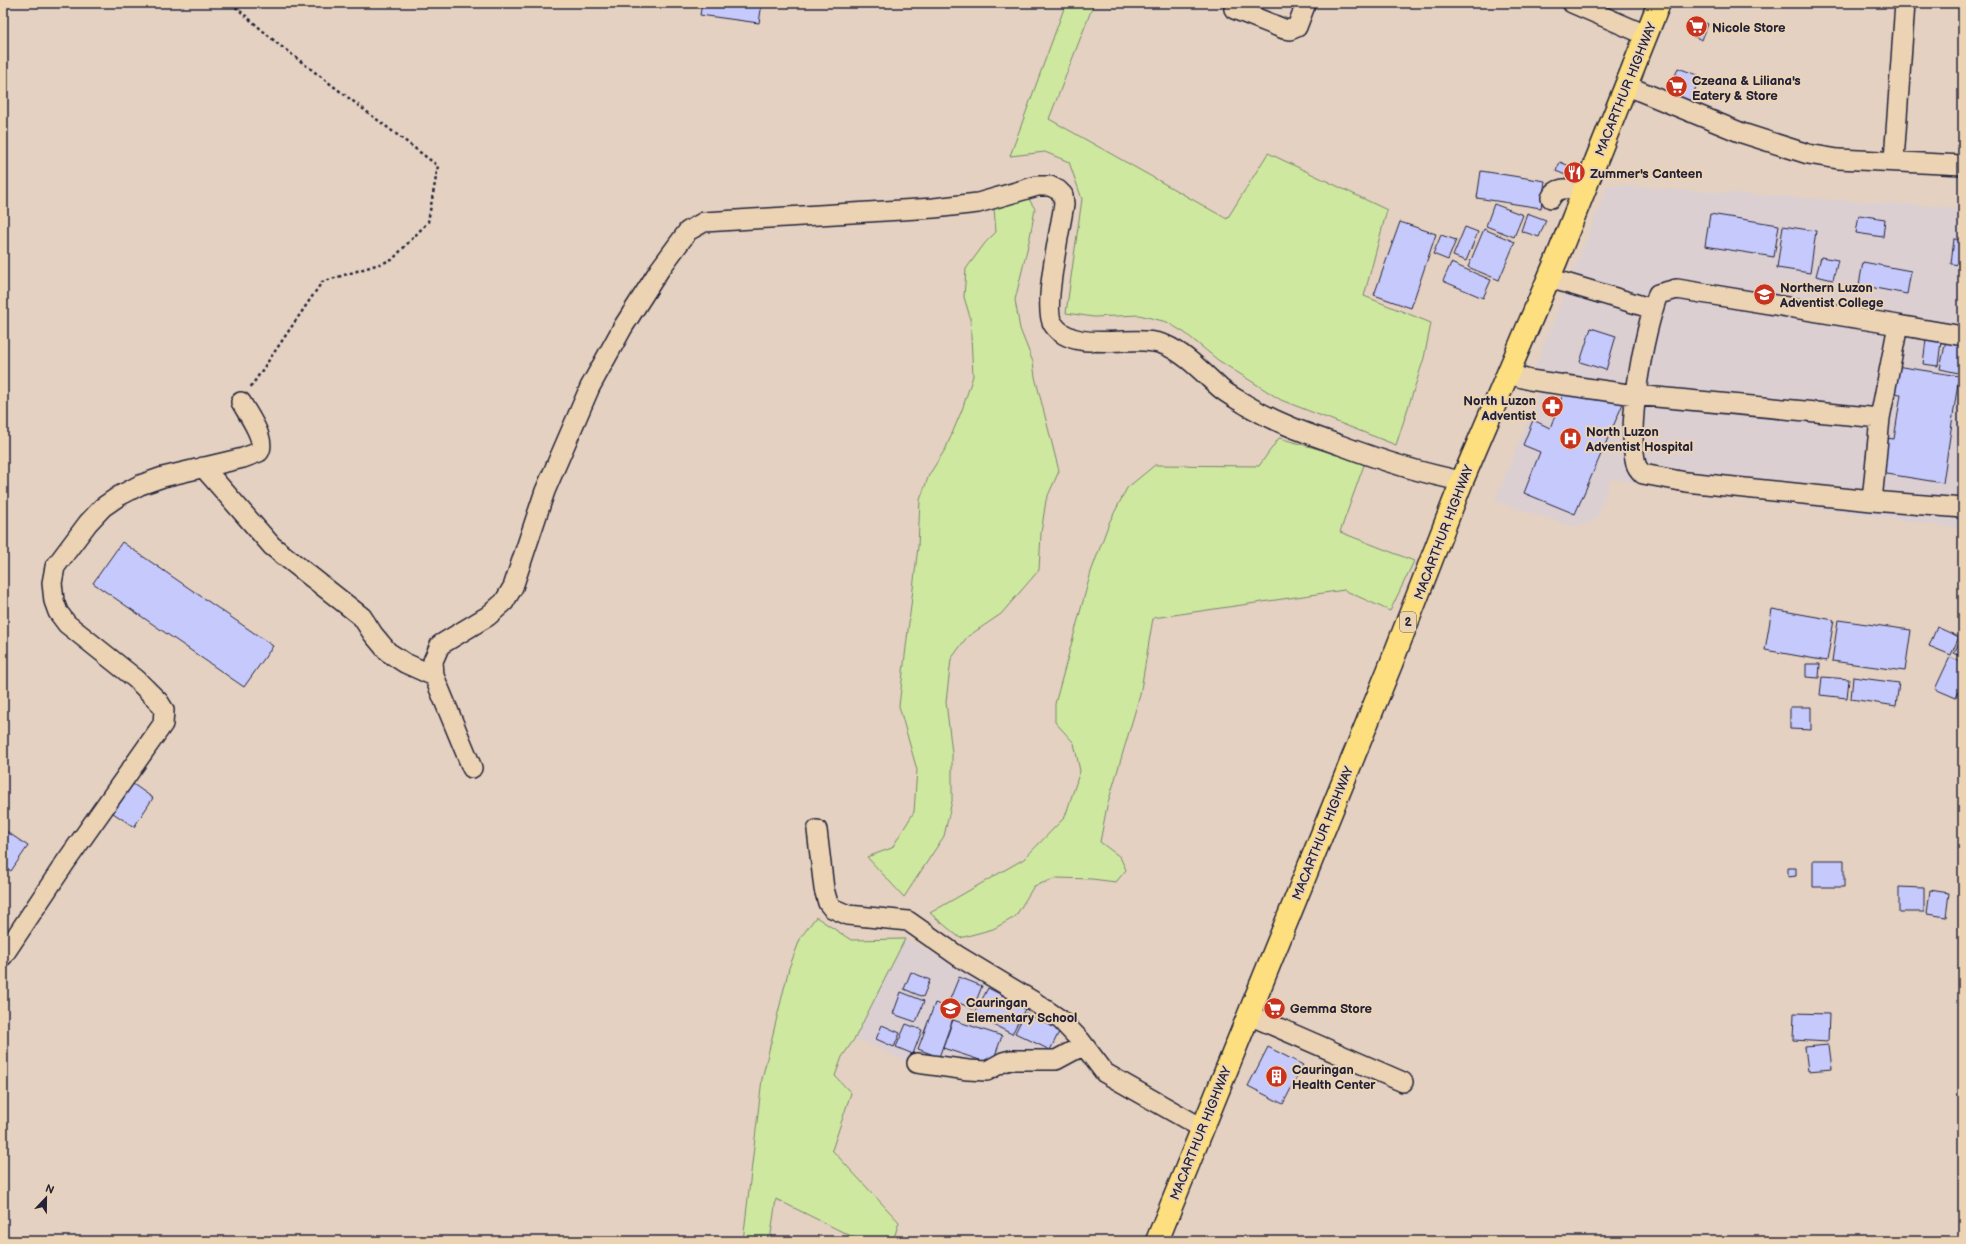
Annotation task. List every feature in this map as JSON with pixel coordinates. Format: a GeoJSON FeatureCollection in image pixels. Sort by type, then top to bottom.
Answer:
{"type":"FeatureCollection","features":[{"type":"Feature","properties":{"kind":"highway","name":"MACARTHUR HIGHWAY"},"geometry":{"type":"LineString","coordinates":[[1157,1241],[1391,664],[1462,481],[1549,278],[1659,3]]}},
{"type":"Feature","properties":{"kind":"street"},"geometry":{"type":"LineString","coordinates":[[1234,9],[1290,30],[1297,27],[1306,3]]}},
{"type":"Feature","properties":{"kind":"street"},"geometry":{"type":"LineString","coordinates":[[1572,3],[1646,35]]}},
{"type":"Feature","properties":{"kind":"street"},"geometry":{"type":"LineString","coordinates":[[1894,160],[1905,3]]}},
{"type":"Feature","properties":{"kind":"street"},"geometry":{"type":"LineString","coordinates":[[1625,85],[1742,133],[1808,154],[1838,160],[1894,160],[1963,164]]}},
{"type":"Feature","properties":{"kind":"street"},"geometry":{"type":"LineString","coordinates":[[472,768],[434,676],[433,661],[440,645],[488,616],[504,602],[513,587],[545,491],[590,387],[626,321],[660,269],[688,231],[704,222],[934,208],[978,203],[1024,188],[1050,186],[1058,190],[1063,195],[1064,204],[1055,257],[1050,307],[1052,323],[1062,333],[1072,338],[1096,341],[1139,340],[1163,344],[1174,349],[1222,389],[1278,422],[1375,458],[1431,475],[1462,481]]}},
{"type":"Feature","properties":{"kind":"street"},"geometry":{"type":"LineString","coordinates":[[1551,198],[1559,189],[1585,190]]}},
{"type":"Feature","properties":{"kind":"street"},"geometry":{"type":"LineString","coordinates":[[1549,278],[1653,309]]}},
{"type":"Feature","properties":{"kind":"street"},"geometry":{"type":"LineString","coordinates":[[1963,336],[1677,289],[1658,294],[1653,309],[1635,395],[1633,440],[1636,466],[1643,474],[1686,482],[1872,501],[1963,508]]}},
{"type":"Feature","properties":{"kind":"street"},"geometry":{"type":"LineString","coordinates":[[1872,501],[1880,418],[1898,325]]}},
{"type":"Feature","properties":{"kind":"street"},"geometry":{"type":"LineString","coordinates":[[1508,374],[1530,380],[1635,395],[1880,418]]}},
{"type":"Feature","properties":{"kind":"street"},"geometry":{"type":"LineString","coordinates":[[3,956],[65,864],[159,732],[163,724],[164,710],[160,702],[136,679],[66,624],[58,612],[54,601],[52,583],[55,568],[88,523],[103,507],[140,485],[259,452],[261,448],[259,436],[241,402]]}},
{"type":"Feature","properties":{"kind":"street"},"geometry":{"type":"LineString","coordinates":[[202,467],[272,546],[362,617],[373,634],[388,652],[405,663],[434,676]]}},
{"type":"Feature","properties":{"kind":"street"},"geometry":{"type":"LineString","coordinates":[[817,830],[824,889],[828,903],[832,908],[848,915],[908,921],[958,956],[1055,1016],[1084,1045],[1105,1073],[1202,1128]]}},
{"type":"Feature","properties":{"kind":"street"},"geometry":{"type":"LineString","coordinates":[[1248,1015],[1403,1082]]}},
{"type":"Feature","properties":{"kind":"street"},"geometry":{"type":"LineString","coordinates":[[917,1063],[987,1071],[1003,1062],[1011,1060],[1056,1060],[1084,1045]]}},
{"type":"Feature","properties":{"kind":"path"},"geometry":{"type":"LineString","coordinates":[[231,3],[278,44],[438,166],[428,222],[392,260],[322,282],[241,402]]}},
{"type":"Feature","properties":{"kind":"shaded area","name":"Northern Luzon Adventist College"},"geometry":{"type":"Polygon","coordinates":[[[1608,185],[1963,208],[1963,529],[1611,479],[1596,520],[1573,527],[1495,501],[1542,386],[1530,380],[1608,185]]]}},
{"type":"Feature","properties":{"kind":"shaded area","name":"Cauringan Elementary School"},"geometry":{"type":"Polygon","coordinates":[[[905,939],[1000,987],[1061,1030],[1050,1059],[987,1068],[901,1059],[855,1038],[905,939]]]}},
{"type":"Feature","properties":{"kind":"green space"},"geometry":{"type":"Polygon","coordinates":[[[1066,3],[1094,3],[1049,119],[1227,219],[1268,153],[1387,210],[1364,296],[1431,323],[1424,358],[1396,445],[1281,400],[1218,360],[1185,333],[1167,322],[1139,315],[1094,317],[1066,313],[1082,199],[1069,162],[1045,152],[1010,156],[1066,3]]]}},
{"type":"Feature","properties":{"kind":"green space"},"geometry":{"type":"Polygon","coordinates":[[[1029,199],[1035,209],[1015,300],[1020,329],[1033,362],[1035,377],[1059,471],[1046,500],[1041,533],[1039,570],[1001,614],[967,637],[951,659],[946,702],[952,753],[952,801],[944,836],[904,897],[867,857],[892,848],[914,812],[917,770],[899,706],[918,547],[920,500],[929,475],[946,448],[962,410],[973,376],[970,317],[964,297],[966,269],[985,243],[996,232],[994,208],[1029,199]]]}},
{"type":"Feature","properties":{"kind":"green space"},"geometry":{"type":"Polygon","coordinates":[[[1279,438],[1365,462],[1340,532],[1414,561],[1390,611],[1344,590],[1153,618],[1140,695],[1107,806],[1100,842],[1120,857],[1126,870],[1116,882],[1092,879],[1057,878],[1034,886],[1015,917],[993,929],[960,938],[930,913],[1024,859],[1065,817],[1080,771],[1074,743],[1055,722],[1055,704],[1091,572],[1109,523],[1127,488],[1155,465],[1259,466],[1279,438]]]}},
{"type":"Feature","properties":{"kind":"green space"},"geometry":{"type":"Polygon","coordinates":[[[816,917],[851,940],[905,939],[855,1038],[842,1057],[835,1076],[851,1093],[832,1150],[899,1222],[893,1241],[861,1241],[776,1199],[770,1241],[743,1241],[762,1079],[789,968],[801,937],[816,917]]]}},
{"type":"Feature","properties":{"kind":"building"},"geometry":{"type":"Polygon","coordinates":[[[702,3],[762,3],[759,23],[700,15],[702,3]]]}},
{"type":"Feature","properties":{"kind":"building"},"geometry":{"type":"Polygon","coordinates":[[[1695,19],[1708,24],[1702,40],[1688,34],[1695,19]]]}},
{"type":"Feature","properties":{"kind":"building"},"geometry":{"type":"Polygon","coordinates":[[[1678,68],[1700,76],[1690,103],[1668,95],[1678,68]]]}},
{"type":"Feature","properties":{"kind":"building"},"geometry":{"type":"Polygon","coordinates":[[[1560,162],[1581,171],[1577,180],[1556,171],[1560,162]]]}},
{"type":"Feature","properties":{"kind":"building"},"geometry":{"type":"Polygon","coordinates":[[[1481,171],[1545,181],[1541,208],[1477,198],[1481,171]]]}},
{"type":"Feature","properties":{"kind":"building"},"geometry":{"type":"Polygon","coordinates":[[[1494,204],[1523,215],[1514,237],[1486,226],[1494,204]]]}},
{"type":"Feature","properties":{"kind":"building"},"geometry":{"type":"Polygon","coordinates":[[[1527,213],[1546,220],[1539,237],[1521,231],[1527,213]]]}},
{"type":"Feature","properties":{"kind":"building"},"geometry":{"type":"Polygon","coordinates":[[[1710,214],[1779,225],[1774,257],[1705,246],[1710,214]]]}},
{"type":"Feature","properties":{"kind":"building"},"geometry":{"type":"Polygon","coordinates":[[[1859,215],[1885,219],[1883,237],[1856,233],[1859,215]]]}},
{"type":"Feature","properties":{"kind":"building"},"geometry":{"type":"Polygon","coordinates":[[[1400,222],[1436,234],[1411,308],[1374,295],[1400,222]]]}},
{"type":"Feature","properties":{"kind":"building"},"geometry":{"type":"Polygon","coordinates":[[[1783,226],[1816,231],[1810,273],[1777,268],[1783,226]]]}},
{"type":"Feature","properties":{"kind":"building"},"geometry":{"type":"Polygon","coordinates":[[[1465,227],[1478,232],[1466,261],[1453,256],[1465,227]]]}},
{"type":"Feature","properties":{"kind":"building"},"geometry":{"type":"Polygon","coordinates":[[[1484,229],[1515,242],[1499,280],[1468,267],[1484,229]]]}},
{"type":"Feature","properties":{"kind":"building"},"geometry":{"type":"Polygon","coordinates":[[[1441,235],[1456,240],[1448,260],[1433,254],[1441,235]]]}},
{"type":"Feature","properties":{"kind":"building"},"geometry":{"type":"Polygon","coordinates":[[[1954,239],[1963,240],[1963,265],[1951,264],[1954,239]]]}},
{"type":"Feature","properties":{"kind":"building"},"geometry":{"type":"Polygon","coordinates":[[[1821,257],[1838,260],[1833,280],[1816,276],[1821,257]]]}},
{"type":"Feature","properties":{"kind":"building"},"geometry":{"type":"Polygon","coordinates":[[[1863,262],[1911,271],[1907,294],[1859,285],[1863,262]]]}},
{"type":"Feature","properties":{"kind":"building"},"geometry":{"type":"Polygon","coordinates":[[[1451,263],[1491,280],[1483,298],[1443,281],[1451,263]]]}},
{"type":"Feature","properties":{"kind":"building"},"geometry":{"type":"Polygon","coordinates":[[[1591,328],[1616,336],[1606,370],[1580,362],[1591,328]]]}},
{"type":"Feature","properties":{"kind":"building"},"geometry":{"type":"Polygon","coordinates":[[[1926,339],[1941,341],[1938,366],[1923,364],[1926,339]]]}},
{"type":"Feature","properties":{"kind":"building"},"geometry":{"type":"Polygon","coordinates":[[[1946,340],[1963,343],[1963,374],[1940,369],[1946,340]]]}},
{"type":"Feature","properties":{"kind":"building"},"geometry":{"type":"Polygon","coordinates":[[[1896,366],[1959,376],[1943,483],[1881,473],[1886,438],[1894,439],[1901,394],[1892,393],[1896,366]]]}},
{"type":"Feature","properties":{"kind":"building"},"geometry":{"type":"Polygon","coordinates":[[[1564,392],[1625,399],[1575,514],[1524,493],[1540,452],[1523,445],[1533,420],[1550,428],[1564,392]]]}},
{"type":"Feature","properties":{"kind":"building"},"geometry":{"type":"Polygon","coordinates":[[[1963,469],[1963,488],[1960,488],[1963,469]]]}},
{"type":"Feature","properties":{"kind":"building"},"geometry":{"type":"Polygon","coordinates":[[[122,542],[273,646],[244,687],[93,583],[122,542]]]}},
{"type":"Feature","properties":{"kind":"building"},"geometry":{"type":"Polygon","coordinates":[[[1772,609],[1834,620],[1827,661],[1765,650],[1772,609]]]}},
{"type":"Feature","properties":{"kind":"building"},"geometry":{"type":"Polygon","coordinates":[[[1838,620],[1911,630],[1905,671],[1832,661],[1838,620]]]}},
{"type":"Feature","properties":{"kind":"building"},"geometry":{"type":"Polygon","coordinates":[[[1937,627],[1959,637],[1951,655],[1929,646],[1937,627]]]}},
{"type":"Feature","properties":{"kind":"building"},"geometry":{"type":"Polygon","coordinates":[[[1959,643],[1963,645],[1963,657],[1954,653],[1959,643]]]}},
{"type":"Feature","properties":{"kind":"building"},"geometry":{"type":"Polygon","coordinates":[[[1950,657],[1963,663],[1963,683],[1956,698],[1935,689],[1950,657]]]}},
{"type":"Feature","properties":{"kind":"building"},"geometry":{"type":"Polygon","coordinates":[[[1806,664],[1820,664],[1819,678],[1806,677],[1806,664]]]}},
{"type":"Feature","properties":{"kind":"building"},"geometry":{"type":"Polygon","coordinates":[[[1822,677],[1849,679],[1847,698],[1820,695],[1822,677]]]}},
{"type":"Feature","properties":{"kind":"building"},"geometry":{"type":"Polygon","coordinates":[[[1853,677],[1899,683],[1896,706],[1851,699],[1853,677]]]}},
{"type":"Feature","properties":{"kind":"building"},"geometry":{"type":"Polygon","coordinates":[[[1790,707],[1811,707],[1811,730],[1790,729],[1790,707]]]}},
{"type":"Feature","properties":{"kind":"building"},"geometry":{"type":"Polygon","coordinates":[[[133,784],[153,798],[134,827],[113,813],[133,784]]]}},
{"type":"Feature","properties":{"kind":"building"},"geometry":{"type":"Polygon","coordinates":[[[3,829],[28,846],[11,871],[3,865],[3,829]]]}},
{"type":"Feature","properties":{"kind":"building"},"geometry":{"type":"Polygon","coordinates":[[[1813,860],[1844,860],[1844,887],[1813,887],[1813,860]]]}},
{"type":"Feature","properties":{"kind":"building"},"geometry":{"type":"Polygon","coordinates":[[[1788,868],[1796,868],[1796,876],[1788,877],[1788,868]]]}},
{"type":"Feature","properties":{"kind":"building"},"geometry":{"type":"Polygon","coordinates":[[[1899,887],[1924,888],[1924,912],[1899,912],[1899,887]]]}},
{"type":"Feature","properties":{"kind":"building"},"geometry":{"type":"Polygon","coordinates":[[[1930,890],[1949,893],[1946,917],[1927,914],[1930,890]]]}},
{"type":"Feature","properties":{"kind":"building"},"geometry":{"type":"Polygon","coordinates":[[[911,972],[930,980],[923,997],[904,989],[911,972]]]}},
{"type":"Feature","properties":{"kind":"building"},"geometry":{"type":"Polygon","coordinates":[[[959,977],[982,986],[973,1009],[950,999],[959,977]]]}},
{"type":"Feature","properties":{"kind":"building"},"geometry":{"type":"Polygon","coordinates":[[[988,988],[1026,1007],[1012,1034],[974,1015],[988,988]]]}},
{"type":"Feature","properties":{"kind":"building"},"geometry":{"type":"Polygon","coordinates":[[[901,992],[924,1001],[916,1022],[893,1014],[901,992]]]}},
{"type":"Feature","properties":{"kind":"building"},"geometry":{"type":"Polygon","coordinates":[[[1275,1002],[1283,1006],[1278,1016],[1270,1013],[1275,1002]]]}},
{"type":"Feature","properties":{"kind":"building"},"geometry":{"type":"Polygon","coordinates":[[[935,1003],[956,1010],[939,1057],[918,1049],[935,1003]]]}},
{"type":"Feature","properties":{"kind":"building"},"geometry":{"type":"Polygon","coordinates":[[[1025,1013],[1060,1030],[1050,1050],[1015,1033],[1025,1013]]]}},
{"type":"Feature","properties":{"kind":"building"},"geometry":{"type":"Polygon","coordinates":[[[1794,1013],[1829,1014],[1828,1042],[1793,1040],[1794,1013]]]}},
{"type":"Feature","properties":{"kind":"building"},"geometry":{"type":"Polygon","coordinates":[[[953,1020],[1002,1036],[992,1064],[943,1048],[953,1020]]]}},
{"type":"Feature","properties":{"kind":"building"},"geometry":{"type":"Polygon","coordinates":[[[906,1024],[922,1030],[913,1054],[896,1047],[906,1024]]]}},
{"type":"Feature","properties":{"kind":"building"},"geometry":{"type":"Polygon","coordinates":[[[882,1025],[900,1033],[894,1047],[876,1039],[882,1025]]]}},
{"type":"Feature","properties":{"kind":"building"},"geometry":{"type":"Polygon","coordinates":[[[1829,1045],[1832,1069],[1808,1071],[1805,1047],[1829,1045]]]}},
{"type":"Feature","properties":{"kind":"building","name":"Cauringan Health Center"},"geometry":{"type":"Polygon","coordinates":[[[1268,1047],[1303,1065],[1283,1104],[1248,1086],[1268,1047]]]}},
{"type":"Feature","properties":{"kind":"place","name":"Nicole Store"},"geometry":{"type":"Point","coordinates":[1696,27]}},
{"type":"Feature","properties":{"kind":"place","name":"Czeana & Liliana's Eatery & Store"},"geometry":{"type":"Point","coordinates":[1677,87]}},
{"type":"Feature","properties":{"kind":"place","name":"Zummer's Canteen"},"geometry":{"type":"Point","coordinates":[1574,173]}},
{"type":"Feature","properties":{"kind":"place","name":"Northern Luzon Adventist College"},"geometry":{"type":"Point","coordinates":[1764,294]}},
{"type":"Feature","properties":{"kind":"place","name":"North Luzon Adventist"},"geometry":{"type":"Point","coordinates":[1552,407]}},
{"type":"Feature","properties":{"kind":"place","name":"North Luzon Adventist Hospital"},"geometry":{"type":"Point","coordinates":[1571,438]}},
{"type":"Feature","properties":{"kind":"place","name":"Gemma Store"},"geometry":{"type":"Point","coordinates":[1275,1008]}},
{"type":"Feature","properties":{"kind":"place","name":"Cauringan Elementary School"},"geometry":{"type":"Point","coordinates":[950,1009]}},
{"type":"Feature","properties":{"kind":"place","name":"Cauringan Health Center"},"geometry":{"type":"Point","coordinates":[1276,1076]}}]}
